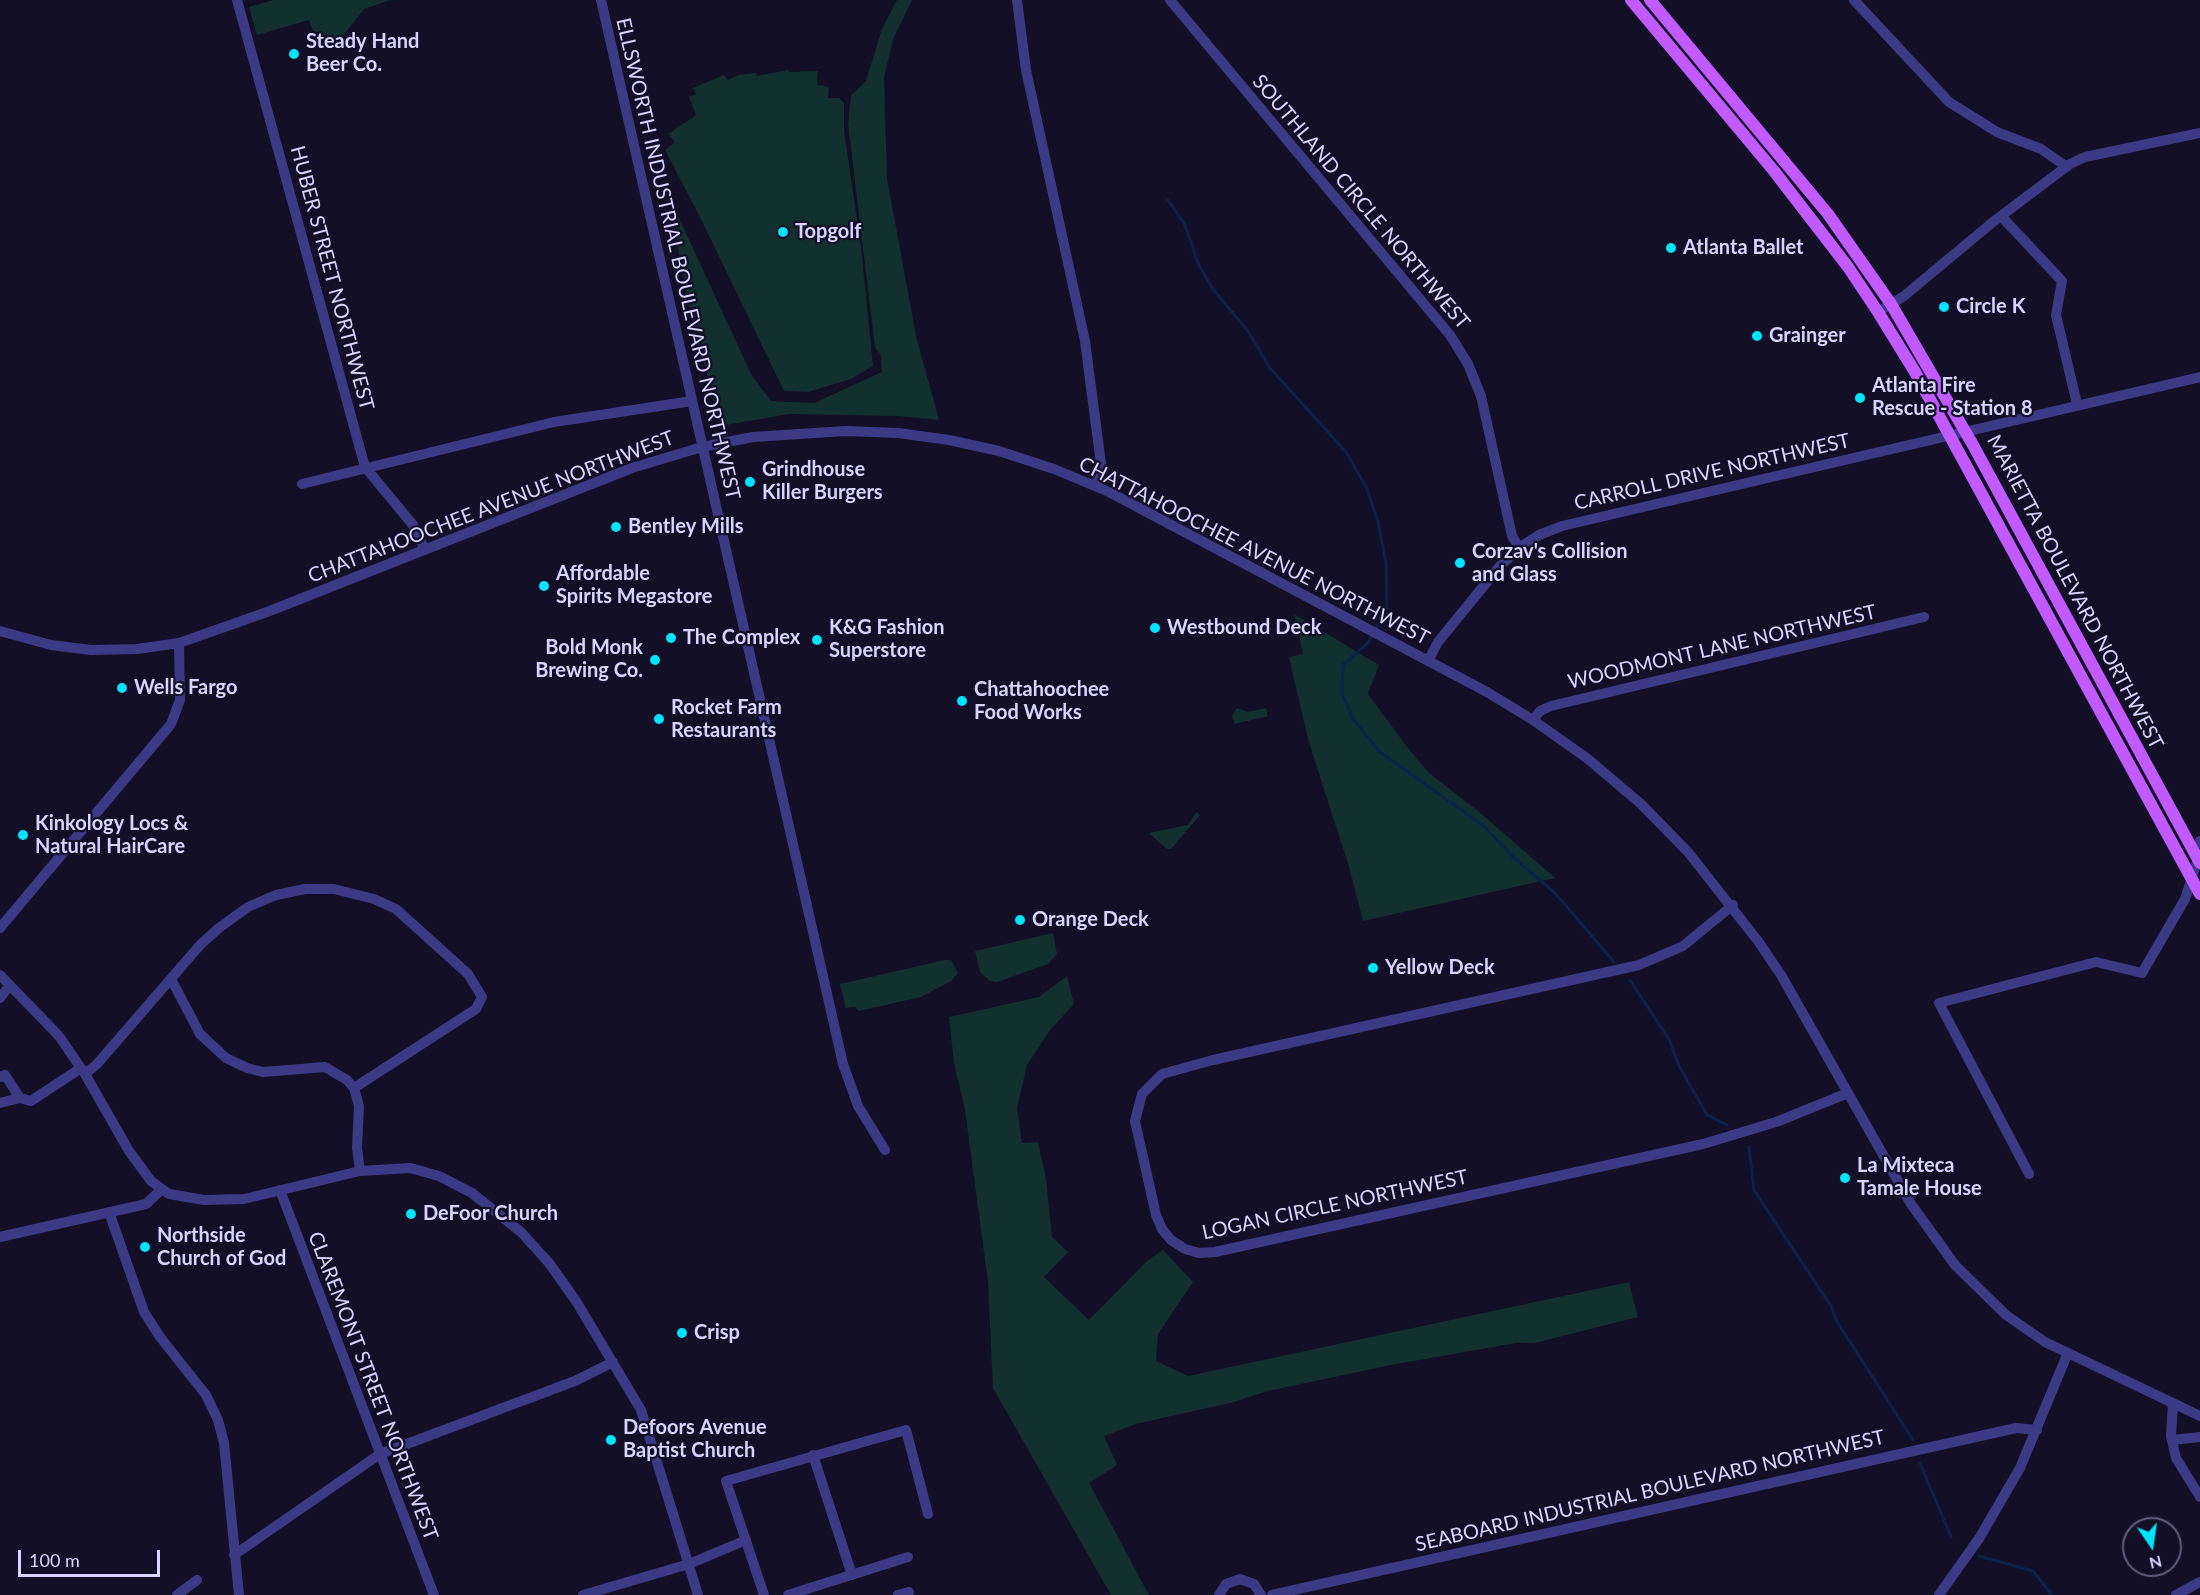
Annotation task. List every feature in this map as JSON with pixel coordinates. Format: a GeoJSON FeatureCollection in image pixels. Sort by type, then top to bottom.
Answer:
{"type":"FeatureCollection","features":[{"type":"Feature","properties":{"kind":"main road"},"geometry":{"type":"LineString","coordinates":[[1631,0],[1774,171],[1848,267],[1878,312],[1949,434],[2200,894]]}},
{"type":"Feature","properties":{"kind":"main road","name":"MARIETTA BOULEVARD NORTHWEST"},"geometry":{"type":"LineString","coordinates":[[1650,0],[1815,198],[1891,304],[1965,430],[2199,861]]}},
{"type":"Feature","properties":{"kind":"street","name":"HUBER STREET NORTHWEST"},"geometry":{"type":"LineString","coordinates":[[237,0],[365,467],[413,525],[425,550]]}},
{"type":"Feature","properties":{"kind":"street","name":"ELLSWORTH INDUSTRIAL BOULEVARD NORTHWEST"},"geometry":{"type":"LineString","coordinates":[[601,0],[843,1064],[858,1106],[885,1150]]}},
{"type":"Feature","properties":{"kind":"street"},"geometry":{"type":"LineString","coordinates":[[1017,0],[1026,70],[1085,341],[1101,464],[1096,486]]}},
{"type":"Feature","properties":{"kind":"street","name":"SOUTHLAND CIRCLE NORTHWEST"},"geometry":{"type":"LineString","coordinates":[[1170,0],[1450,335],[1468,364],[1481,396],[1512,536],[1519,548]]}},
{"type":"Feature","properties":{"kind":"street"},"geometry":{"type":"LineString","coordinates":[[1854,0],[1949,102],[1996,132],[2041,149],[2067,166]]}},
{"type":"Feature","properties":{"kind":"street"},"geometry":{"type":"LineString","coordinates":[[1878,312],[1949,260],[2001,216],[2067,166],[2085,157],[2200,133]]}},
{"type":"Feature","properties":{"kind":"street"},"geometry":{"type":"LineString","coordinates":[[2001,216],[2061,281],[2056,315],[2077,404]]}},
{"type":"Feature","properties":{"kind":"street","name":"CARROLL DRIVE NORTHWEST"},"geometry":{"type":"LineString","coordinates":[[1428,661],[1438,642],[1500,566],[1519,548],[1539,535],[1562,526],[1965,430],[2200,377]]}},
{"type":"Feature","properties":{"kind":"street"},"geometry":{"type":"LineString","coordinates":[[302,484],[554,422],[692,401]]}},
{"type":"Feature","properties":{"kind":"street","name":"CHATTAHOOCHEE AVENUE NORTHWEST"},"geometry":{"type":"LineString","coordinates":[[1,635],[51,645],[94,650],[138,649],[179,643],[267,612],[632,468],[702,447],[753,437],[805,432],[898,433],[949,440],[999,452],[1096,486],[1364,625],[1533,720],[1588,759],[1641,804],[1688,852],[1733,905],[1781,975],[1916,1212],[1955,1265],[2006,1315],[2067,1355],[2200,1416]]}},
{"type":"Feature","properties":{"kind":"street","name":"WOODMONT LANE NORTHWEST"},"geometry":{"type":"LineString","coordinates":[[1533,720],[1540,711],[1551,706],[1924,617]]}},
{"type":"Feature","properties":{"kind":"street"},"geometry":{"type":"LineString","coordinates":[[0,928],[171,724],[180,700],[179,643]]}},
{"type":"Feature","properties":{"kind":"street"},"geometry":{"type":"LineString","coordinates":[[2029,1174],[1939,1003],[2096,962],[2142,973],[2185,899],[2199,861],[2200,841]]}},
{"type":"Feature","properties":{"kind":"street"},"geometry":{"type":"LineString","coordinates":[[0,1103],[20,1098],[31,1101],[97,1064],[201,944],[248,907],[290,891],[320,889],[351,892],[396,909],[464,970],[480,991],[481,1002],[476,1009],[354,1089]]}},
{"type":"Feature","properties":{"kind":"street","name":"LOGAN CIRCLE NORTHWEST"},"geometry":{"type":"LineString","coordinates":[[1733,905],[1683,945],[1639,966],[1213,1060],[1162,1074],[1142,1094],[1135,1121],[1156,1215],[1162,1229],[1171,1240],[1185,1249],[1199,1253],[1215,1252],[1703,1144],[1776,1122],[1848,1093]]}},
{"type":"Feature","properties":{"kind":"street"},"geometry":{"type":"LineString","coordinates":[[0,975],[59,1036],[83,1071],[129,1151],[161,1190],[177,1196],[219,1201],[244,1199],[360,1171],[396,1167],[424,1171],[456,1184],[487,1203],[521,1232],[549,1263],[576,1301],[644,1419],[698,1595]]}},
{"type":"Feature","properties":{"kind":"street"},"geometry":{"type":"LineString","coordinates":[[171,979],[200,1034],[226,1058],[247,1068],[262,1071],[325,1067],[347,1080],[354,1089],[359,1106],[357,1148],[360,1171]]}},
{"type":"Feature","properties":{"kind":"street"},"geometry":{"type":"LineString","coordinates":[[0,998],[10,985]]}},
{"type":"Feature","properties":{"kind":"street"},"geometry":{"type":"LineString","coordinates":[[0,1077],[5,1075],[20,1098]]}},
{"type":"Feature","properties":{"kind":"street"},"geometry":{"type":"LineString","coordinates":[[0,1237],[146,1204],[161,1190]]}},
{"type":"Feature","properties":{"kind":"street","name":"CLAREMONT STREET NORTHWEST"},"geometry":{"type":"LineString","coordinates":[[280,1190],[434,1595]]}},
{"type":"Feature","properties":{"kind":"street"},"geometry":{"type":"LineString","coordinates":[[109,1212],[144,1312],[160,1337],[206,1395],[218,1420],[224,1443],[239,1595]]}},
{"type":"Feature","properties":{"kind":"street"},"geometry":{"type":"LineString","coordinates":[[1939,1595],[2000,1504],[2037,1430],[2067,1355]]}},
{"type":"Feature","properties":{"kind":"street"},"geometry":{"type":"LineString","coordinates":[[234,1555],[380,1454],[575,1381],[613,1362]]}},
{"type":"Feature","properties":{"kind":"street"},"geometry":{"type":"LineString","coordinates":[[2173,1404],[2172,1440],[2176,1458],[2200,1497]]}},
{"type":"Feature","properties":{"kind":"street","name":"SEABOARD INDUSTRIAL BOULEVARD NORTHWEST"},"geometry":{"type":"LineString","coordinates":[[1272,1595],[2016,1428],[2037,1430]]}},
{"type":"Feature","properties":{"kind":"street"},"geometry":{"type":"LineString","coordinates":[[764,1595],[726,1481],[906,1430],[928,1514]]}},
{"type":"Feature","properties":{"kind":"street"},"geometry":{"type":"LineString","coordinates":[[2172,1440],[2200,1437]]}},
{"type":"Feature","properties":{"kind":"street"},"geometry":{"type":"LineString","coordinates":[[813,1455],[852,1575]]}},
{"type":"Feature","properties":{"kind":"street"},"geometry":{"type":"LineString","coordinates":[[583,1595],[689,1564],[746,1540]]}},
{"type":"Feature","properties":{"kind":"street"},"geometry":{"type":"LineString","coordinates":[[788,1595],[908,1557]]}},
{"type":"Feature","properties":{"kind":"street"},"geometry":{"type":"LineString","coordinates":[[1219,1595],[1226,1584],[1240,1579],[1254,1584],[1261,1595]]}},
{"type":"Feature","properties":{"kind":"street"},"geometry":{"type":"LineString","coordinates":[[177,1595],[197,1581]]}},
{"type":"Feature","properties":{"kind":"street"},"geometry":{"type":"LineString","coordinates":[[2176,1595],[2198,1585]]}},
{"type":"Feature","properties":{"kind":"street"},"geometry":{"type":"LineString","coordinates":[[898,1595],[909,1592]]}},
{"type":"Feature","properties":{"kind":"green space"},"geometry":{"type":"Polygon","coordinates":[[[274,0],[390,0],[364,9],[342,37],[318,44],[309,20],[257,35],[249,7],[274,0]]]}},
{"type":"Feature","properties":{"kind":"green space"},"geometry":{"type":"Polygon","coordinates":[[[897,0],[912,0],[894,37],[884,77],[887,178],[916,336],[939,420],[897,416],[789,414],[720,426],[687,295],[672,218],[678,216],[752,376],[771,401],[814,403],[882,372],[881,356],[875,347],[848,124],[851,95],[866,81],[882,29],[897,0]]]}},
{"type":"Feature","properties":{"kind":"green space","name":"Topgolf"},"geometry":{"type":"Polygon","coordinates":[[[788,70],[789,72],[818,71],[817,85],[829,87],[828,98],[839,98],[844,103],[844,130],[861,247],[873,366],[851,379],[808,392],[784,391],[665,150],[675,142],[668,134],[696,115],[689,97],[696,94],[693,88],[724,75],[728,80],[738,75],[756,73],[757,76],[788,70]]]}},
{"type":"Feature","properties":{"kind":"green space"},"geometry":{"type":"Polygon","coordinates":[[[1294,614],[1379,665],[1368,694],[1408,748],[1428,772],[1484,816],[1555,878],[1363,921],[1350,870],[1308,739],[1289,657],[1303,654],[1294,614]]]}},
{"type":"Feature","properties":{"kind":"green space"},"geometry":{"type":"Polygon","coordinates":[[[1237,708],[1248,712],[1266,708],[1268,716],[1235,724],[1232,716],[1237,708]]]}},
{"type":"Feature","properties":{"kind":"green space"},"geometry":{"type":"Polygon","coordinates":[[[1196,812],[1200,815],[1171,849],[1167,849],[1149,833],[1188,825],[1196,812]]]}},
{"type":"Feature","properties":{"kind":"green space"},"geometry":{"type":"Polygon","coordinates":[[[1053,933],[1057,954],[1048,964],[997,982],[990,981],[980,972],[975,951],[1053,933]]]}},
{"type":"Feature","properties":{"kind":"green space"},"geometry":{"type":"Polygon","coordinates":[[[951,960],[958,973],[951,981],[921,997],[859,1011],[855,1007],[846,1008],[840,984],[951,960]]]}},
{"type":"Feature","properties":{"kind":"green space"},"geometry":{"type":"Polygon","coordinates":[[[1067,976],[1074,1004],[1050,1030],[1027,1065],[1017,1108],[1022,1143],[1038,1142],[1046,1179],[1052,1237],[1068,1252],[1044,1277],[1089,1320],[1147,1261],[1163,1250],[1193,1282],[1158,1334],[1156,1361],[1188,1376],[1629,1282],[1638,1317],[1535,1343],[1516,1343],[1391,1365],[1268,1391],[1234,1402],[1136,1424],[1104,1436],[1117,1465],[1089,1483],[1149,1595],[1111,1595],[993,1388],[988,1282],[965,1110],[954,1063],[949,1017],[1039,997],[1067,976]]]}},
{"type":"Feature","properties":{"kind":"waterway"},"geometry":{"type":"LineString","coordinates":[[1168,200],[1184,223],[1198,263],[1212,288],[1248,331],[1270,368],[1346,452],[1367,489],[1378,522],[1386,563],[1387,608],[1368,643],[1343,665],[1342,693],[1353,719],[1380,752],[1484,826],[1513,857],[1556,894],[1614,962]]}},
{"type":"Feature","properties":{"kind":"waterway"},"geometry":{"type":"LineString","coordinates":[[1630,980],[1669,1039],[1679,1066],[1707,1115],[1727,1125]]}},
{"type":"Feature","properties":{"kind":"waterway"},"geometry":{"type":"LineString","coordinates":[[1749,1147],[1754,1190],[1831,1306],[1836,1320],[1913,1440]]}},
{"type":"Feature","properties":{"kind":"waterway"},"geometry":{"type":"LineString","coordinates":[[1920,1463],[1951,1537]]}},
{"type":"Feature","properties":{"kind":"waterway"},"geometry":{"type":"LineString","coordinates":[[1979,1556],[2033,1571],[2052,1595]]}},
{"type":"Feature","properties":{"kind":"place","name":"Steady Hand Beer Co."},"geometry":{"type":"Point","coordinates":[294,54]}},
{"type":"Feature","properties":{"kind":"place","name":"Topgolf"},"geometry":{"type":"Point","coordinates":[783,232]}},
{"type":"Feature","properties":{"kind":"place","name":"Atlanta Ballet"},"geometry":{"type":"Point","coordinates":[1671,248]}},
{"type":"Feature","properties":{"kind":"place","name":"Circle K"},"geometry":{"type":"Point","coordinates":[1944,307]}},
{"type":"Feature","properties":{"kind":"place","name":"Grainger"},"geometry":{"type":"Point","coordinates":[1757,336]}},
{"type":"Feature","properties":{"kind":"place","name":"Atlanta Fire Rescue - Station 8"},"geometry":{"type":"Point","coordinates":[1860,398]}},
{"type":"Feature","properties":{"kind":"place","name":"Grindhouse Killer Burgers"},"geometry":{"type":"Point","coordinates":[750,482]}},
{"type":"Feature","properties":{"kind":"place","name":"Bentley Mills"},"geometry":{"type":"Point","coordinates":[616,527]}},
{"type":"Feature","properties":{"kind":"place","name":"Corzav's Collision and Glass"},"geometry":{"type":"Point","coordinates":[1460,563]}},
{"type":"Feature","properties":{"kind":"place","name":"Affordable Spirits Megastore"},"geometry":{"type":"Point","coordinates":[544,586]}},
{"type":"Feature","properties":{"kind":"place","name":"Westbound Deck"},"geometry":{"type":"Point","coordinates":[1155,628]}},
{"type":"Feature","properties":{"kind":"place","name":"The Complex"},"geometry":{"type":"Point","coordinates":[671,638]}},
{"type":"Feature","properties":{"kind":"place","name":"K&G Fashion Superstore"},"geometry":{"type":"Point","coordinates":[817,640]}},
{"type":"Feature","properties":{"kind":"place","name":"Bold Monk Brewing Co."},"geometry":{"type":"Point","coordinates":[655,660]}},
{"type":"Feature","properties":{"kind":"place","name":"Wells Fargo"},"geometry":{"type":"Point","coordinates":[122,688]}},
{"type":"Feature","properties":{"kind":"place","name":"Chattahoochee Food Works"},"geometry":{"type":"Point","coordinates":[962,701]}},
{"type":"Feature","properties":{"kind":"place","name":"Rocket Farm Restaurants"},"geometry":{"type":"Point","coordinates":[659,719]}},
{"type":"Feature","properties":{"kind":"place","name":"Kinkology Locs & Natural HairCare"},"geometry":{"type":"Point","coordinates":[23,835]}},
{"type":"Feature","properties":{"kind":"place","name":"Orange Deck"},"geometry":{"type":"Point","coordinates":[1020,920]}},
{"type":"Feature","properties":{"kind":"place","name":"Yellow Deck"},"geometry":{"type":"Point","coordinates":[1373,968]}},
{"type":"Feature","properties":{"kind":"place","name":"La Mixteca Tamale House"},"geometry":{"type":"Point","coordinates":[1845,1178]}},
{"type":"Feature","properties":{"kind":"place","name":"DeFoor Church"},"geometry":{"type":"Point","coordinates":[411,1214]}},
{"type":"Feature","properties":{"kind":"place","name":"Northside Church of God"},"geometry":{"type":"Point","coordinates":[145,1247]}},
{"type":"Feature","properties":{"kind":"place","name":"Crisp"},"geometry":{"type":"Point","coordinates":[682,1333]}},
{"type":"Feature","properties":{"kind":"place","name":"Defoors Avenue Baptist Church"},"geometry":{"type":"Point","coordinates":[611,1440]}}]}
